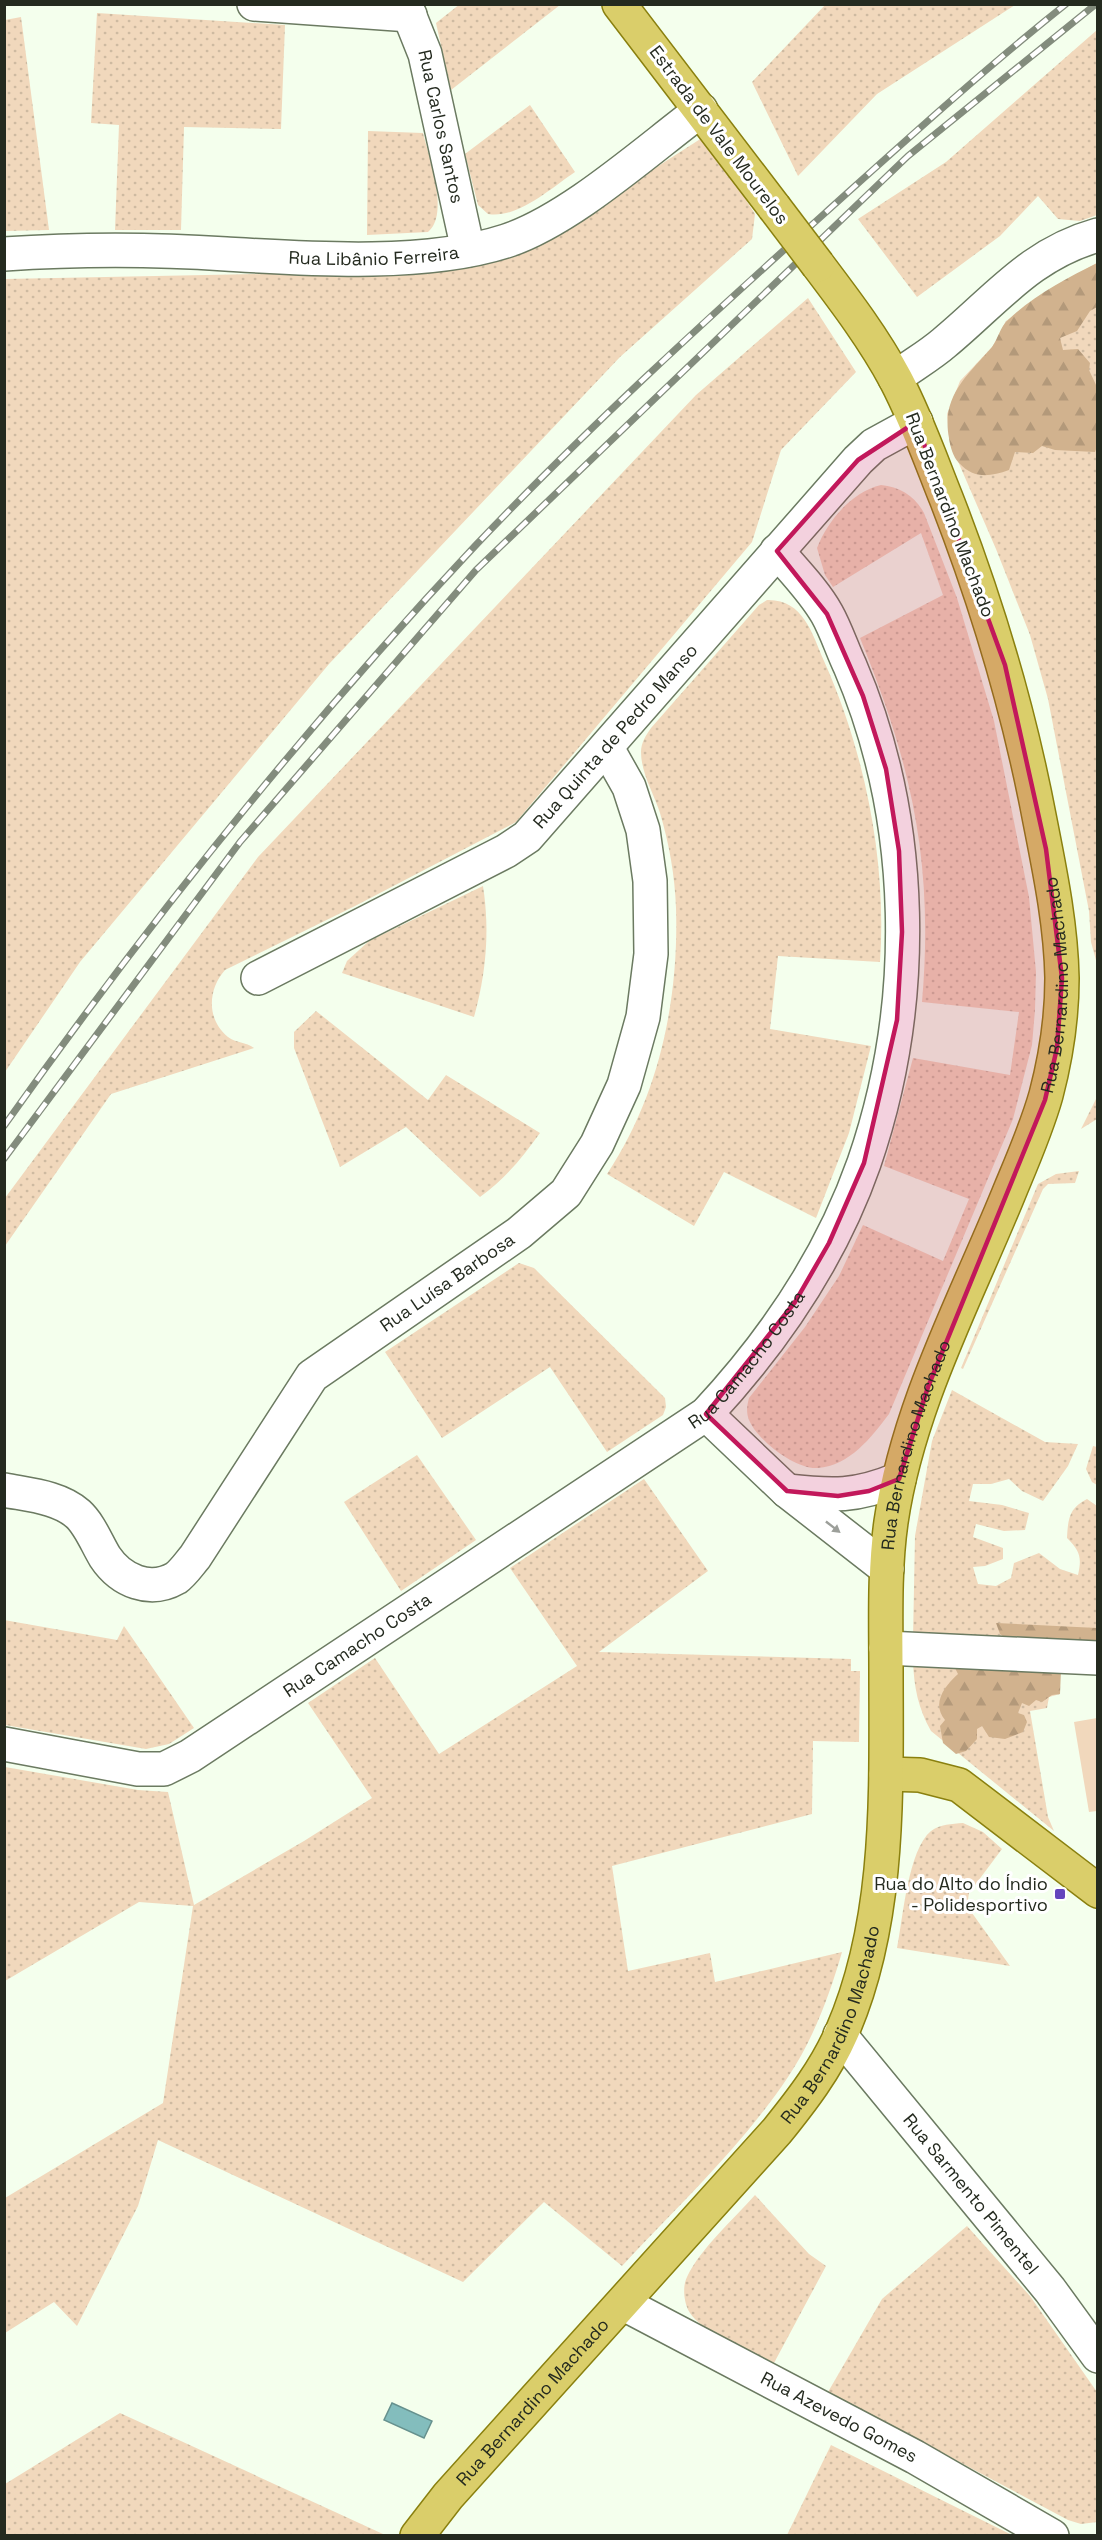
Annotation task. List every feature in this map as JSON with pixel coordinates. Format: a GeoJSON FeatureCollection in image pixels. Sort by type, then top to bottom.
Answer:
{"type":"FeatureCollection","features":[{"type":"Feature","properties":{"kind":"main road","name":"Estrada de Vale Mourelos"},"geometry":{"type":"LineString","coordinates":[[620,4],[818,265]]}},
{"type":"Feature","properties":{"kind":"main road","name":"Rua Bernardino Machado"},"geometry":{"type":"LineString","coordinates":[[417,2535],[448,2496],[624,2304],[777,2131],[814,2083],[840,2035],[856,1995],[870,1941],[880,1871],[886,1774],[887,1569],[891,1524],[899,1479],[911,1433],[928,1387],[1033,1135],[1045,1100],[1057,1048],[1062,978],[1055,902],[1033,783],[1005,665],[972,565],[916,422],[895,378],[864,327],[818,265]]}},
{"type":"Feature","properties":{"kind":"main road"},"geometry":{"type":"LineString","coordinates":[[886,1774],[920,1774],[959,1785],[1098,1891]]}},
{"type":"Feature","properties":{"kind":"street"},"geometry":{"type":"LineString","coordinates":[[254,4],[407,10]]}},
{"type":"Feature","properties":{"kind":"street","name":"Rua Carlos Santos"},"geometry":{"type":"LineString","coordinates":[[407,10],[425,54],[468,249]]}},
{"type":"Feature","properties":{"kind":"street","name":"Rua Libânio Ferreira"},"geometry":{"type":"LineString","coordinates":[[4,254],[51,251],[166,251],[314,258],[417,256],[468,249],[506,240],[543,224],[571,207],[701,110]]}},
{"type":"Feature","properties":{"kind":"street"},"geometry":{"type":"LineString","coordinates":[[895,378],[942,345],[1030,266],[1076,241],[1098,235]]}},
{"type":"Feature","properties":{"kind":"street","name":"Rua Quinta de Pedro Manso"},"geometry":{"type":"LineString","coordinates":[[258,978],[520,842],[546,819],[858,460],[874,445],[916,422]]}},
{"type":"Feature","properties":{"kind":"street","name":"Rua Camacho Costa"},"geometry":{"type":"LineString","coordinates":[[4,1744],[138,1769],[164,1769],[190,1756],[706,1414],[731,1387],[795,1302],[829,1243],[864,1163],[884,1091],[897,1020],[902,932],[899,851],[886,769],[863,696],[827,614],[777,551]]}},
{"type":"Feature","properties":{"kind":"street","name":"Rua Luísa Barbosa"},"geometry":{"type":"LineString","coordinates":[[4,1490],[64,1504],[80,1516],[107,1560],[123,1575],[140,1585],[159,1585],[178,1577],[195,1557],[312,1376],[519,1233],[566,1193],[597,1144],[624,1085],[643,1017],[651,954],[650,881],[643,830],[629,787],[607,748]]}},
{"type":"Feature","properties":{"kind":"street"},"geometry":{"type":"LineString","coordinates":[[706,1414],[787,1491],[887,1569]]}},
{"type":"Feature","properties":{"kind":"street"},"geometry":{"type":"LineString","coordinates":[[787,1491],[838,1496],[869,1491],[899,1479]]}},
{"type":"Feature","properties":{"kind":"street"},"geometry":{"type":"LineString","coordinates":[[886,1648],[1098,1658]]}},
{"type":"Feature","properties":{"kind":"street","name":"Rua Sarmento Pimentel"},"geometry":{"type":"LineString","coordinates":[[840,2035],[1050,2290],[1098,2356]]}},
{"type":"Feature","properties":{"kind":"street","name":"Rua Azevedo Gomes"},"geometry":{"type":"LineString","coordinates":[[624,2304],[915,2457],[1052,2535]]}},
{"type":"Feature","properties":{"kind":"highlighted area"},"geometry":{"type":"Polygon","coordinates":[[[916,422],[1005,665],[1046,849],[1062,978],[1057,1048],[1045,1100],[928,1387],[899,1479],[869,1491],[838,1496],[787,1491],[706,1414],[795,1302],[829,1243],[864,1163],[897,1020],[902,932],[899,851],[886,769],[863,696],[827,614],[777,551],[858,460],[916,422]]]}},
{"type":"Feature","properties":{"kind":"shaded area"},"geometry":{"type":"Polygon","coordinates":[[[460,4],[560,5],[451,90],[436,23],[460,4]]]}},
{"type":"Feature","properties":{"kind":"shaded area"},"geometry":{"type":"Polygon","coordinates":[[[826,4],[1015,5],[877,94],[798,176],[752,82],[826,4]]]}},
{"type":"Feature","properties":{"kind":"shaded area"},"geometry":{"type":"Polygon","coordinates":[[[97,13],[285,25],[281,129],[184,127],[181,230],[115,230],[119,125],[91,123],[97,13]]]}},
{"type":"Feature","properties":{"kind":"shaded area"},"geometry":{"type":"Polygon","coordinates":[[[21,17],[49,230],[5,231],[5,20],[21,17]]]}},
{"type":"Feature","properties":{"kind":"shaded area"},"geometry":{"type":"Polygon","coordinates":[[[1097,30],[1097,215],[1080,221],[1058,219],[1038,196],[1000,236],[917,297],[858,219],[946,162],[1097,30]]]}},
{"type":"Feature","properties":{"kind":"shaded area"},"geometry":{"type":"Polygon","coordinates":[[[530,105],[575,172],[545,194],[522,207],[511,212],[488,214],[478,205],[465,154],[530,105]]]}},
{"type":"Feature","properties":{"kind":"shaded area"},"geometry":{"type":"Polygon","coordinates":[[[368,131],[423,133],[438,200],[434,224],[428,232],[367,235],[368,131]]]}},
{"type":"Feature","properties":{"kind":"shaded area"},"geometry":{"type":"Polygon","coordinates":[[[705,136],[755,214],[752,239],[620,357],[329,664],[80,962],[5,1072],[5,279],[416,271],[543,240],[705,136]]]}},
{"type":"Feature","properties":{"kind":"shaded area"},"geometry":{"type":"Polygon","coordinates":[[[1097,263],[1097,964],[1091,942],[1089,911],[1048,699],[1030,635],[950,443],[947,414],[960,381],[993,346],[1006,321],[1055,286],[1097,263]]]}},
{"type":"Feature","properties":{"kind":"shaded area"},"geometry":{"type":"Polygon","coordinates":[[[808,298],[856,372],[781,450],[752,542],[516,822],[355,906],[225,970],[215,986],[213,995],[213,1013],[216,1022],[228,1037],[254,1048],[111,1094],[5,1246],[5,1198],[258,857],[696,395],[808,298]]]}},
{"type":"Feature","properties":{"kind":"shaded area"},"geometry":{"type":"Polygon","coordinates":[[[881,485],[906,493],[924,513],[957,598],[994,721],[1029,897],[1036,972],[1035,1010],[1032,1045],[1013,1119],[889,1414],[867,1441],[850,1456],[840,1462],[818,1468],[799,1464],[789,1459],[760,1436],[748,1417],[749,1398],[805,1327],[839,1276],[863,1225],[943,1261],[969,1199],[884,1166],[913,1058],[1010,1075],[1019,1012],[922,1002],[925,905],[915,816],[906,773],[893,729],[860,638],[943,595],[921,533],[833,587],[825,575],[817,548],[828,527],[842,509],[860,494],[881,485]]]}},
{"type":"Feature","properties":{"kind":"shaded area"},"geometry":{"type":"Polygon","coordinates":[[[767,600],[779,601],[798,611],[810,629],[838,696],[862,770],[870,808],[880,885],[881,924],[880,962],[778,956],[770,1029],[871,1046],[849,1133],[816,1218],[724,1172],[694,1226],[607,1174],[625,1144],[652,1080],[662,1046],[674,977],[676,908],[673,872],[660,813],[643,768],[641,749],[651,728],[759,605],[767,600]]]}},
{"type":"Feature","properties":{"kind":"shaded area"},"geometry":{"type":"Polygon","coordinates":[[[483,886],[486,952],[474,1017],[342,973],[347,961],[369,941],[483,886]]]}},
{"type":"Feature","properties":{"kind":"shaded area"},"geometry":{"type":"Polygon","coordinates":[[[316,1011],[428,1100],[446,1075],[540,1133],[513,1168],[480,1197],[406,1127],[340,1167],[294,1048],[294,1032],[316,1011]]]}},
{"type":"Feature","properties":{"kind":"shaded area"},"geometry":{"type":"Polygon","coordinates":[[[1097,1097],[1097,1119],[1081,1129],[1097,1097]]]}},
{"type":"Feature","properties":{"kind":"shaded area"},"geometry":{"type":"Polygon","coordinates":[[[1079,1171],[1075,1183],[1048,1184],[1043,1189],[963,1369],[961,1368],[1038,1184],[1056,1174],[1079,1171]]]}},
{"type":"Feature","properties":{"kind":"shaded area"},"geometry":{"type":"Polygon","coordinates":[[[519,1263],[534,1268],[665,1398],[666,1407],[663,1415],[607,1452],[550,1367],[442,1438],[385,1352],[519,1263]]]}},
{"type":"Feature","properties":{"kind":"shaded area"},"geometry":{"type":"Polygon","coordinates":[[[952,1390],[1045,1442],[1078,1444],[1068,1466],[1043,1501],[1022,1491],[1009,1479],[991,1484],[973,1484],[969,1501],[1002,1505],[1029,1513],[1025,1530],[1004,1531],[976,1524],[973,1537],[1003,1548],[1003,1559],[985,1566],[973,1567],[978,1584],[996,1586],[1011,1578],[1014,1563],[1039,1553],[1060,1569],[1078,1575],[1079,1555],[1067,1538],[1068,1525],[1073,1510],[1087,1499],[1097,1506],[1097,1650],[913,1639],[915,1536],[932,1441],[952,1390]]]}},
{"type":"Feature","properties":{"kind":"shaded area"},"geometry":{"type":"Polygon","coordinates":[[[1093,1446],[1097,1447],[1097,1485],[1092,1482],[1086,1469],[1093,1446]]]}},
{"type":"Feature","properties":{"kind":"shaded area"},"geometry":{"type":"Polygon","coordinates":[[[417,1455],[476,1540],[401,1591],[344,1502],[417,1455]]]}},
{"type":"Feature","properties":{"kind":"shaded area"},"geometry":{"type":"Polygon","coordinates":[[[644,1479],[708,1571],[599,1652],[851,1659],[851,1671],[860,1671],[859,1742],[813,1741],[812,1814],[612,1866],[628,1971],[710,1953],[715,1982],[842,1952],[813,2032],[797,2063],[770,2102],[730,2151],[622,2266],[544,2202],[463,2282],[158,2140],[138,2206],[77,2326],[54,2302],[5,2333],[5,2198],[163,2103],[193,1906],[139,1902],[5,1981],[5,1767],[138,1790],[168,1792],[194,1905],[304,1841],[372,1798],[308,1703],[375,1658],[439,1754],[577,1666],[510,1568],[644,1479]]]}},
{"type":"Feature","properties":{"kind":"shaded area"},"geometry":{"type":"Polygon","coordinates":[[[4,1620],[117,1640],[124,1626],[194,1728],[169,1744],[146,1749],[5,1725],[4,1620]]]}},
{"type":"Feature","properties":{"kind":"shaded area"},"geometry":{"type":"Polygon","coordinates":[[[913,1661],[955,1668],[1060,1694],[1049,1697],[1047,1708],[1030,1711],[1048,1817],[1054,1831],[931,1731],[918,1697],[913,1661]]]}},
{"type":"Feature","properties":{"kind":"shaded area"},"geometry":{"type":"Polygon","coordinates":[[[1097,1718],[1097,1811],[1089,1812],[1074,1722],[1097,1718]]]}},
{"type":"Feature","properties":{"kind":"shaded area"},"geometry":{"type":"Polygon","coordinates":[[[963,1823],[983,1832],[1002,1849],[969,1893],[967,1906],[1010,1966],[897,1948],[912,1868],[923,1840],[938,1827],[963,1823]]]}},
{"type":"Feature","properties":{"kind":"shaded area"},"geometry":{"type":"Polygon","coordinates":[[[755,2195],[809,2254],[826,2266],[774,2363],[706,2328],[690,2313],[684,2295],[687,2277],[700,2256],[755,2195]]]}},
{"type":"Feature","properties":{"kind":"shaded area"},"geometry":{"type":"Polygon","coordinates":[[[967,2226],[1030,2296],[1097,2392],[1097,2522],[1081,2524],[1068,2520],[828,2392],[882,2299],[967,2226]]]}},
{"type":"Feature","properties":{"kind":"shaded area"},"geometry":{"type":"Polygon","coordinates":[[[120,2413],[383,2534],[5,2535],[5,2484],[120,2413]]]}},
{"type":"Feature","properties":{"kind":"shaded area"},"geometry":{"type":"Polygon","coordinates":[[[831,2445],[1012,2535],[787,2535],[831,2445]]]}},
{"type":"Feature","properties":{"kind":"green space"},"geometry":{"type":"Polygon","coordinates":[[[1097,263],[1097,307],[1090,311],[1077,331],[1060,338],[1063,350],[1078,349],[1090,363],[1089,370],[1097,387],[1098,444],[1095,452],[1055,450],[1042,446],[1033,453],[1015,452],[1009,470],[988,475],[970,472],[955,458],[949,438],[949,410],[958,388],[992,347],[1003,326],[1018,311],[1062,281],[1097,263]]]}},
{"type":"Feature","properties":{"kind":"green space"},"geometry":{"type":"Polygon","coordinates":[[[996,1623],[1097,1628],[1097,1650],[1015,1645],[1000,1634],[996,1623]]]}},
{"type":"Feature","properties":{"kind":"green space"},"geometry":{"type":"Polygon","coordinates":[[[955,1668],[1061,1670],[1060,1694],[1052,1695],[1042,1702],[1036,1700],[1029,1706],[1022,1703],[1018,1713],[1024,1715],[1027,1722],[1023,1732],[1005,1739],[989,1737],[982,1726],[977,1729],[977,1739],[966,1751],[956,1754],[943,1743],[940,1726],[945,1720],[939,1707],[944,1689],[958,1674],[955,1668]]]}},
{"type":"Feature","properties":{"kind":"water"},"geometry":{"type":"Polygon","coordinates":[[[392,2403],[432,2421],[424,2438],[384,2420],[392,2403]]]}},
{"type":"Feature","properties":{"kind":"railway"},"geometry":{"type":"LineString","coordinates":[[4,1126],[114,975],[230,828],[350,684],[475,546],[603,418],[735,294],[944,107],[1066,4]]}},
{"type":"Feature","properties":{"kind":"railway"},"geometry":{"type":"LineString","coordinates":[[4,1159],[240,842],[476,570],[908,156],[1096,4]]}},
{"type":"Feature","properties":{"kind":"place","name":"Rua do Alto do Índio - Polidesportivo"},"geometry":{"type":"Point","coordinates":[1060,1894]}}]}
